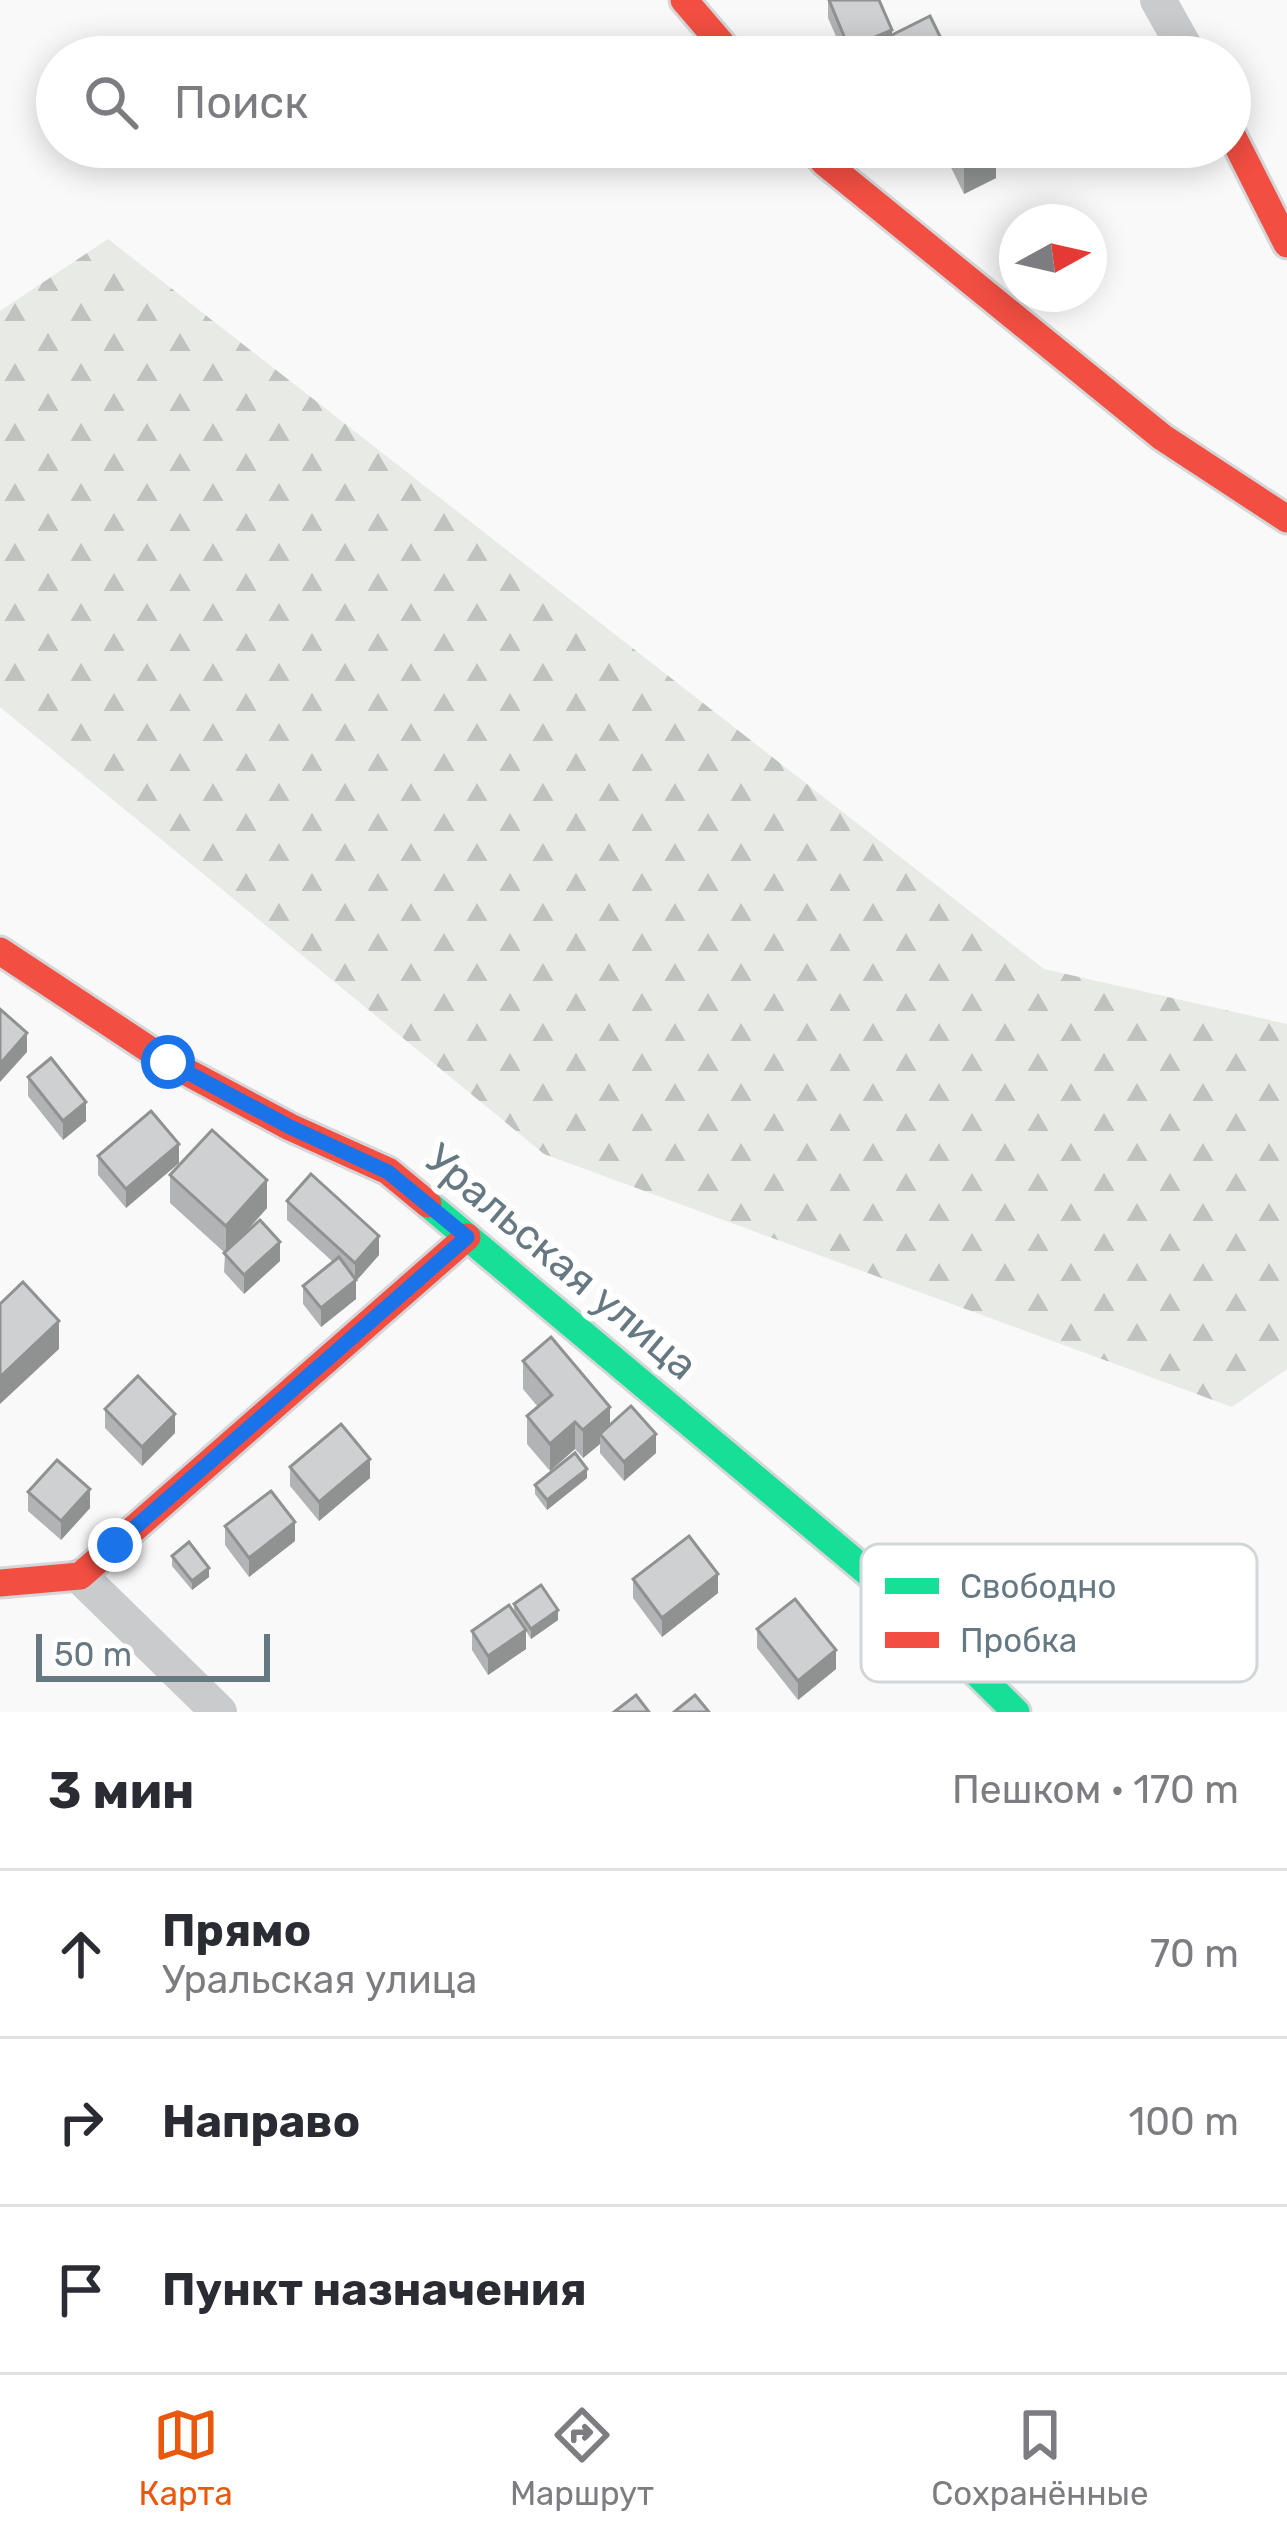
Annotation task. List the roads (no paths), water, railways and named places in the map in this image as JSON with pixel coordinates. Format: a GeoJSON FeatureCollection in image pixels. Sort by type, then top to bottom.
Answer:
{"type":"FeatureCollection","features":[{"type":"Feature","properties":{"kind":"street"},"geometry":{"type":"LineString","coordinates":[[684,0],[716,36]]}},
{"type":"Feature","properties":{"kind":"street"},"geometry":{"type":"LineString","coordinates":[[1158,0],[1178,36]]}},
{"type":"Feature","properties":{"kind":"street"},"geometry":{"type":"LineString","coordinates":[[831,168],[1162,437],[1287,519]]}},
{"type":"Feature","properties":{"kind":"street"},"geometry":{"type":"LineString","coordinates":[[1249,168],[1287,244]]}},
{"type":"Feature","properties":{"kind":"street","name":"Уральская улица"},"geometry":{"type":"LineString","coordinates":[[0,951],[168,1062],[388,1172],[861,1567]]}},
{"type":"Feature","properties":{"kind":"street"},"geometry":{"type":"LineString","coordinates":[[0,1583],[80,1576],[467,1237]]}},
{"type":"Feature","properties":{"kind":"street"},"geometry":{"type":"LineString","coordinates":[[80,1576],[219,1712]]}},
{"type":"Feature","properties":{"kind":"street","name":"Уральская улица"},"geometry":{"type":"LineString","coordinates":[[986,1682],[1016,1712]]}}]}
